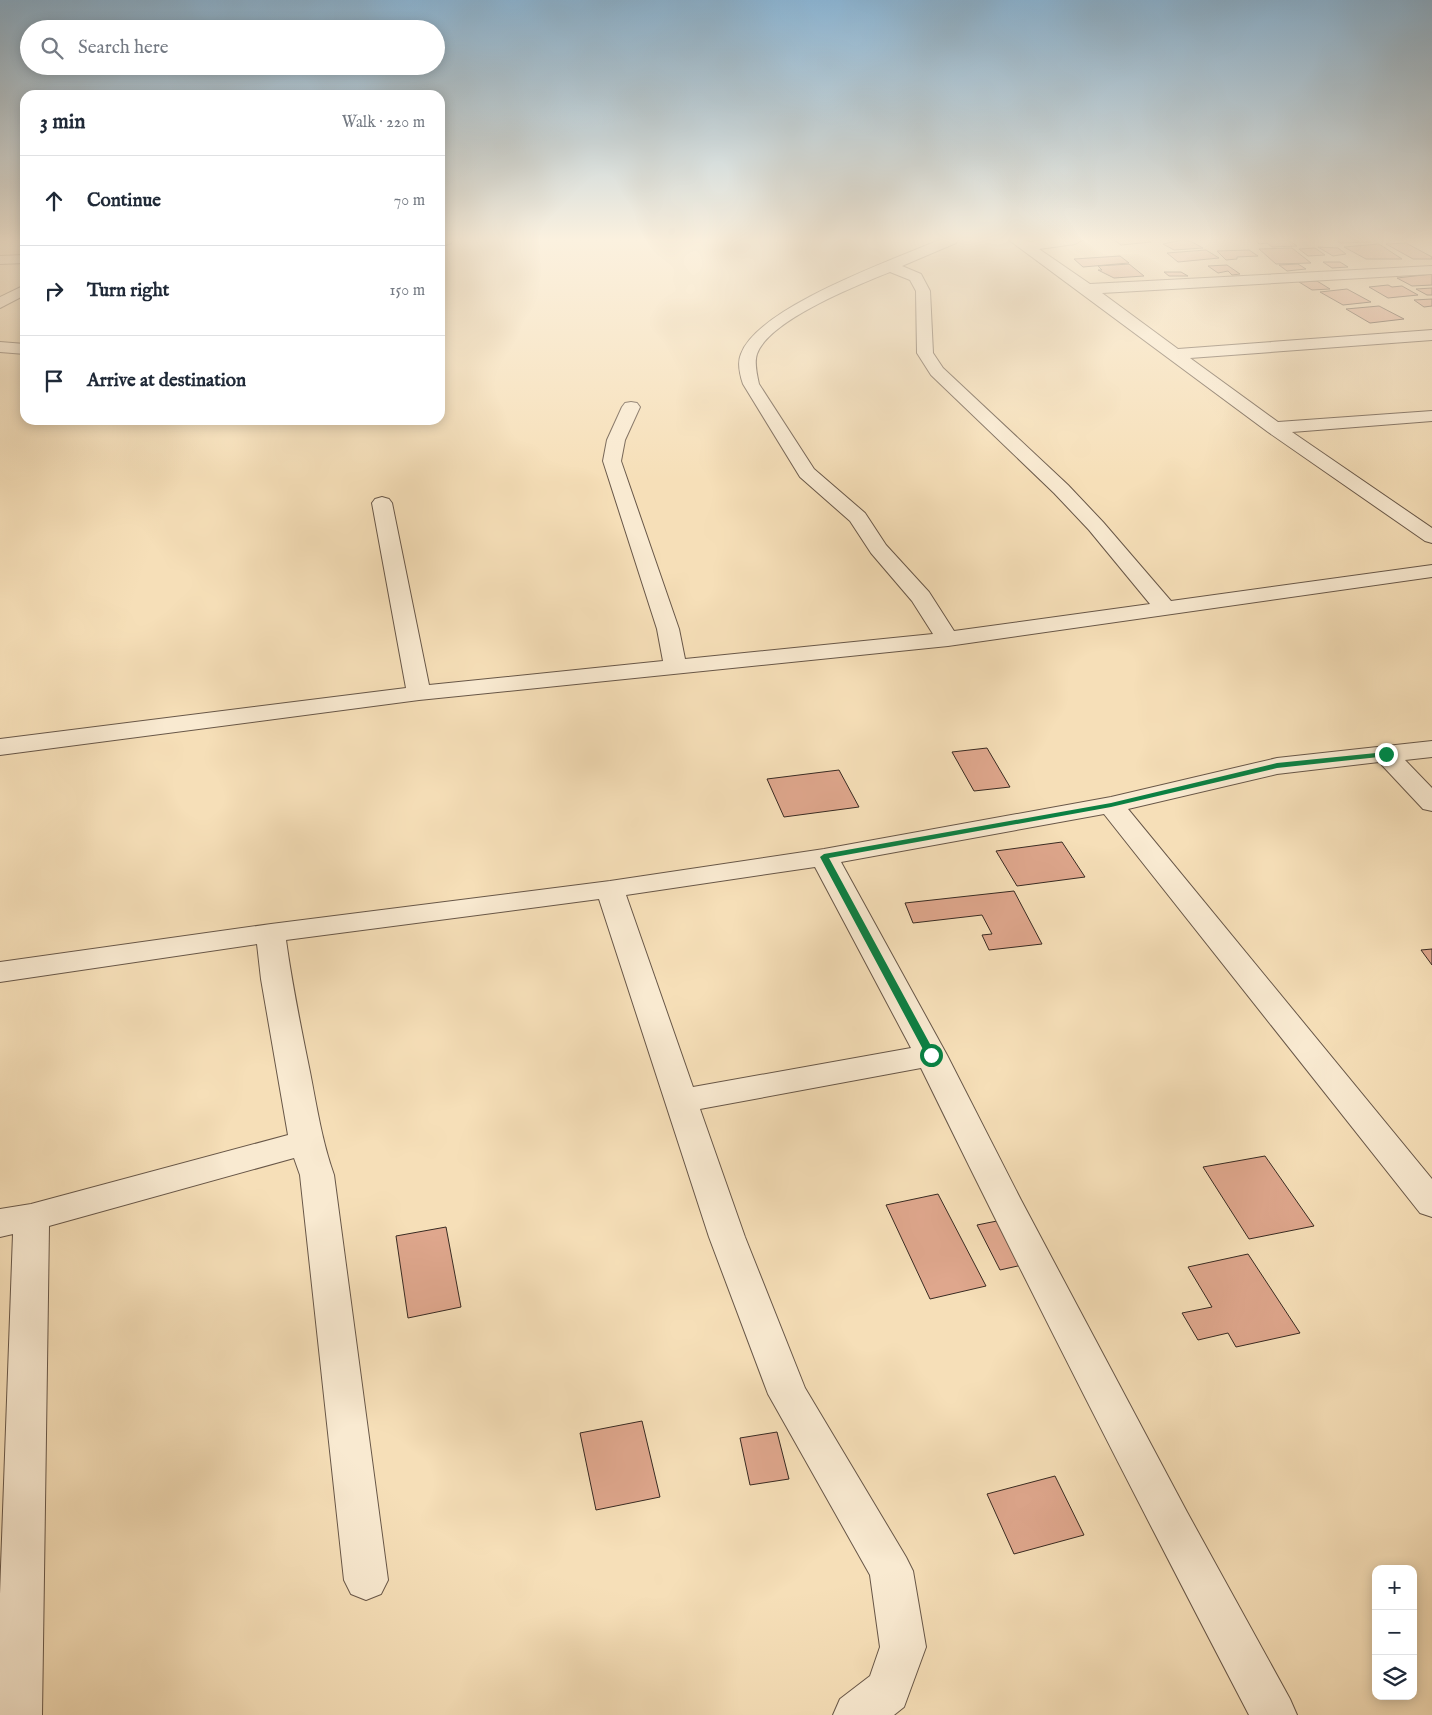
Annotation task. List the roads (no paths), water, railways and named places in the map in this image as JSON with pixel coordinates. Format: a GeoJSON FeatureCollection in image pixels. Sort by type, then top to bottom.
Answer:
{"type":"FeatureCollection","features":[{"type":"Feature","properties":{"kind":"street"},"geometry":{"type":"LineString","coordinates":[[780,320],[753,345],[748,356],[751,384],[807,472],[858,517],[878,549],[921,597],[948,639]]}},
{"type":"Feature","properties":{"kind":"street"},"geometry":{"type":"LineString","coordinates":[[924,320],[925,353],[937,371],[1084,513],[1166,609]]}},
{"type":"Feature","properties":{"kind":"street"},"geometry":{"type":"LineString","coordinates":[[1129,320],[1274,428],[1410,520],[1432,537]]}},
{"type":"Feature","properties":{"kind":"street"},"geometry":{"type":"LineString","coordinates":[[1174,354],[1432,334]]}},
{"type":"Feature","properties":{"kind":"street"},"geometry":{"type":"LineString","coordinates":[[0,347],[20,349]]}},
{"type":"Feature","properties":{"kind":"street"},"geometry":{"type":"LineString","coordinates":[[631,407],[616,440],[612,461],[668,629],[675,666]]}},
{"type":"Feature","properties":{"kind":"street"},"geometry":{"type":"LineString","coordinates":[[1274,428],[1432,416]]}},
{"type":"Feature","properties":{"kind":"street"},"geometry":{"type":"LineString","coordinates":[[382,503],[419,693]]}},
{"type":"Feature","properties":{"kind":"street"},"geometry":{"type":"LineString","coordinates":[[1410,520],[1432,518]]}},
{"type":"Feature","properties":{"kind":"street"},"geometry":{"type":"LineString","coordinates":[[0,747],[419,693],[948,639],[1432,571]]}},
{"type":"Feature","properties":{"kind":"street"},"geometry":{"type":"LineString","coordinates":[[0,972],[271,933],[610,889],[824,857],[1111,805],[1277,766],[1432,749]]}},
{"type":"Feature","properties":{"kind":"street"},"geometry":{"type":"LineString","coordinates":[[1386,754],[1432,803]]}},
{"type":"Feature","properties":{"kind":"street"},"geometry":{"type":"LineString","coordinates":[[1111,805],[1432,1204]]}},
{"type":"Feature","properties":{"kind":"street"},"geometry":{"type":"LineString","coordinates":[[824,857],[931,1055],[1012,1218],[1167,1518],[1274,1715]]}},
{"type":"Feature","properties":{"kind":"street"},"geometry":{"type":"LineString","coordinates":[[610,889],[727,1237],[788,1394],[891,1571],[903,1647],[888,1691],[856,1715]]}},
{"type":"Feature","properties":{"kind":"street"},"geometry":{"type":"LineString","coordinates":[[271,933],[276,979],[296,1080],[298,1108],[307,1142],[306,1147],[317,1175],[366,1580]]}},
{"type":"Feature","properties":{"kind":"street"},"geometry":{"type":"LineString","coordinates":[[680,1101],[931,1055]]}},
{"type":"Feature","properties":{"kind":"street"},"geometry":{"type":"LineString","coordinates":[[19,1715],[16,1220],[307,1142]]}}]}
